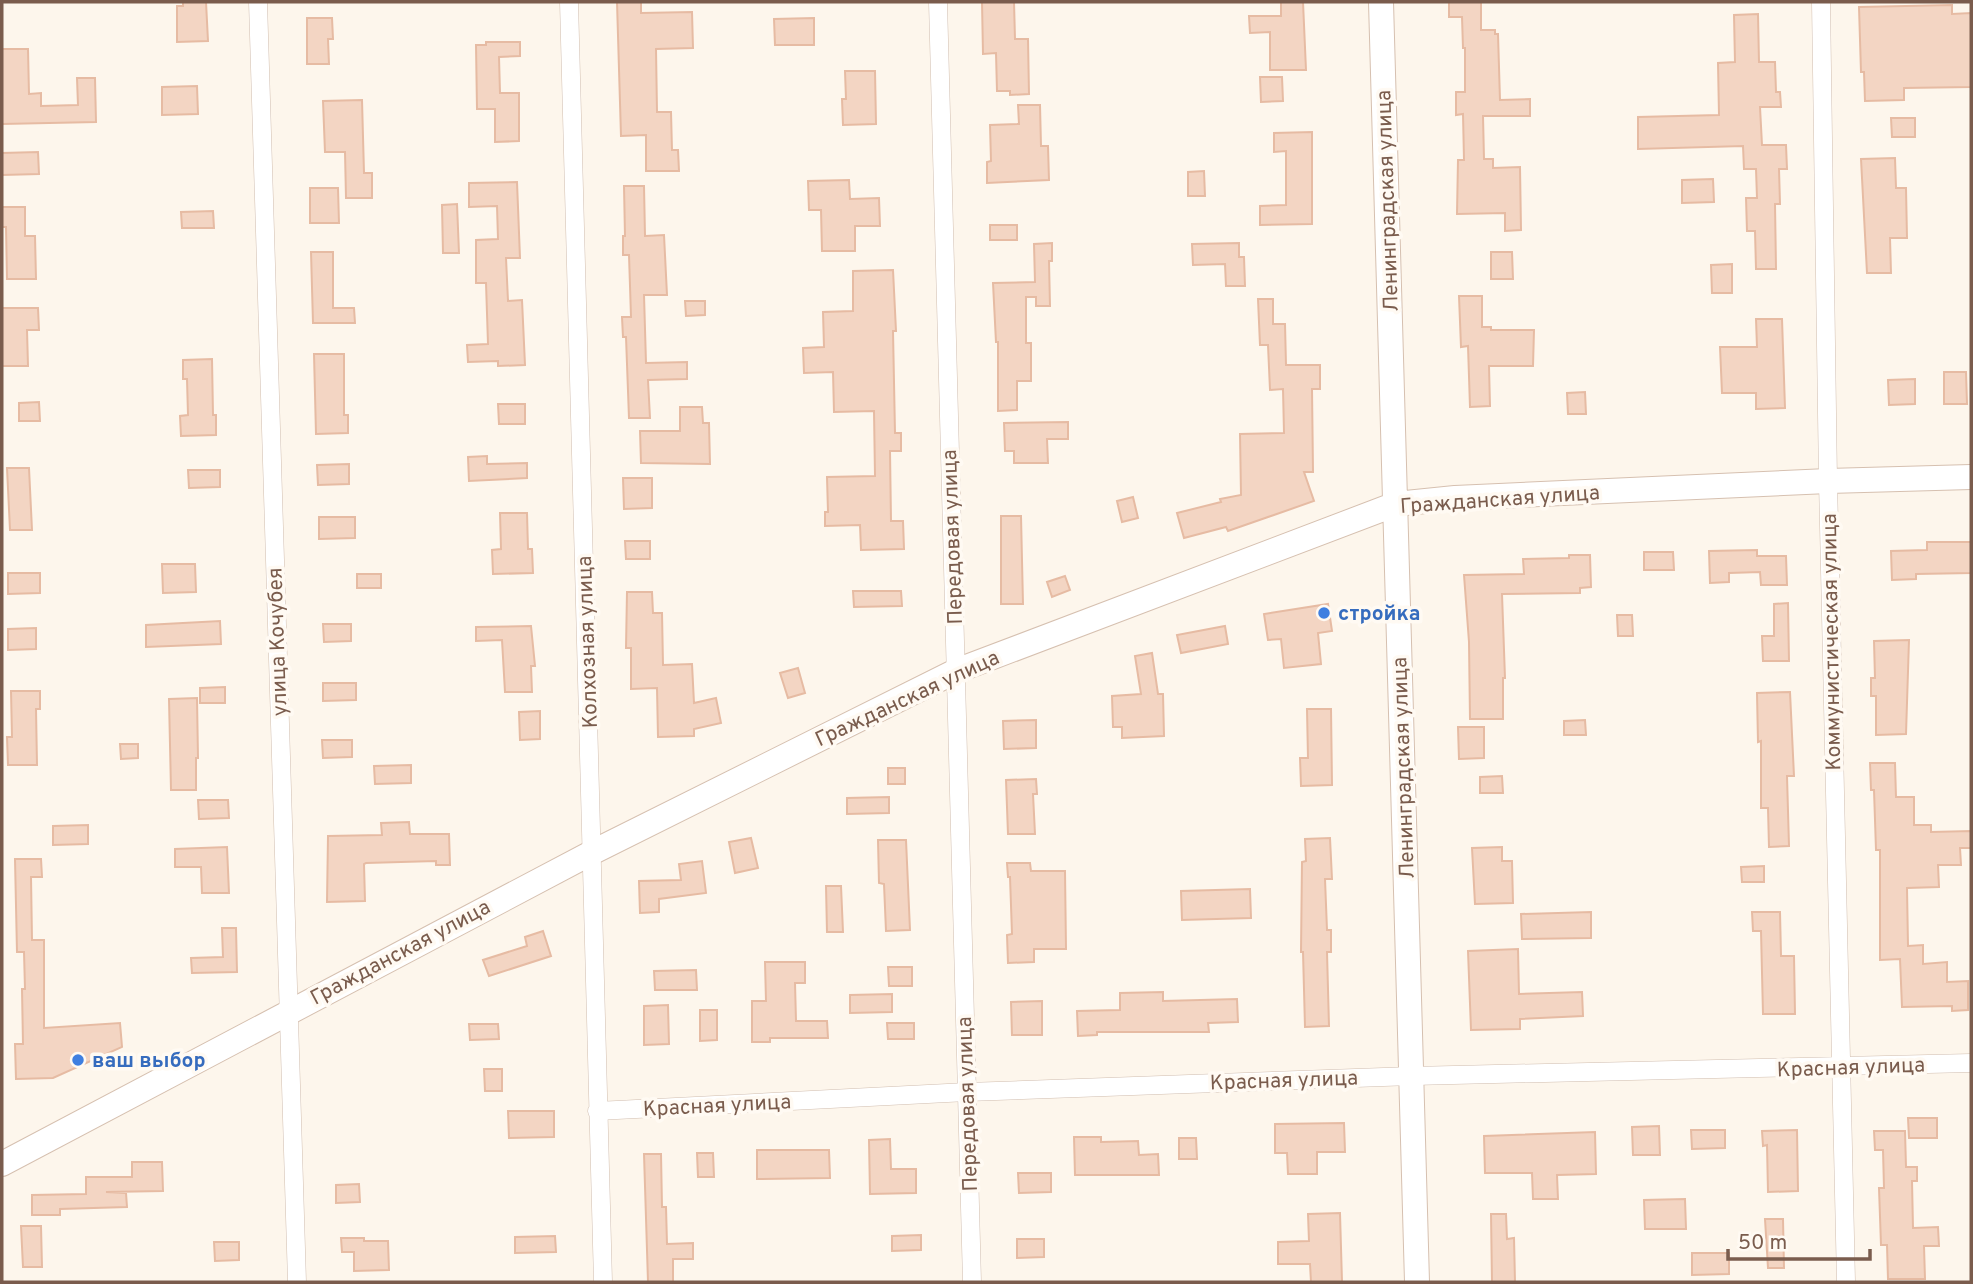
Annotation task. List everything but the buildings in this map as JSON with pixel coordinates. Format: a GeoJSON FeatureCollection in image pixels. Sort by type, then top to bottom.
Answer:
{"type":"FeatureCollection","features":[{"type":"Feature","properties":{"kind":"main road","name":"Ленинградская улица"},"geometry":{"type":"LineString","coordinates":[[1381,2],[1417,1282]]}},
{"type":"Feature","properties":{"kind":"main road","name":"Гражданская улица"},"geometry":{"type":"LineString","coordinates":[[2,1164],[593,852],[956,671],[1396,504],[1455,498],[1971,477]]}},
{"type":"Feature","properties":{"kind":"street","name":"улица Кочубея"},"geometry":{"type":"LineString","coordinates":[[258,2],[297,1282]]}},
{"type":"Feature","properties":{"kind":"street","name":"Колхозная улица"},"geometry":{"type":"LineString","coordinates":[[569,2],[603,1282]]}},
{"type":"Feature","properties":{"kind":"street","name":"Передовая улица"},"geometry":{"type":"LineString","coordinates":[[938,2],[972,1282]]}},
{"type":"Feature","properties":{"kind":"street","name":"Коммунистическая улица"},"geometry":{"type":"LineString","coordinates":[[1821,2],[1828,481],[1846,1282]]}},
{"type":"Feature","properties":{"kind":"street","name":"Красная улица"},"geometry":{"type":"LineString","coordinates":[[597,1111],[967,1092],[1412,1076],[1971,1063]]}},
{"type":"Feature","properties":{"kind":"place","name":"стройка"},"geometry":{"type":"Point","coordinates":[1324,613]}},
{"type":"Feature","properties":{"kind":"place","name":"ваш выбор"},"geometry":{"type":"Point","coordinates":[78,1060]}}]}
